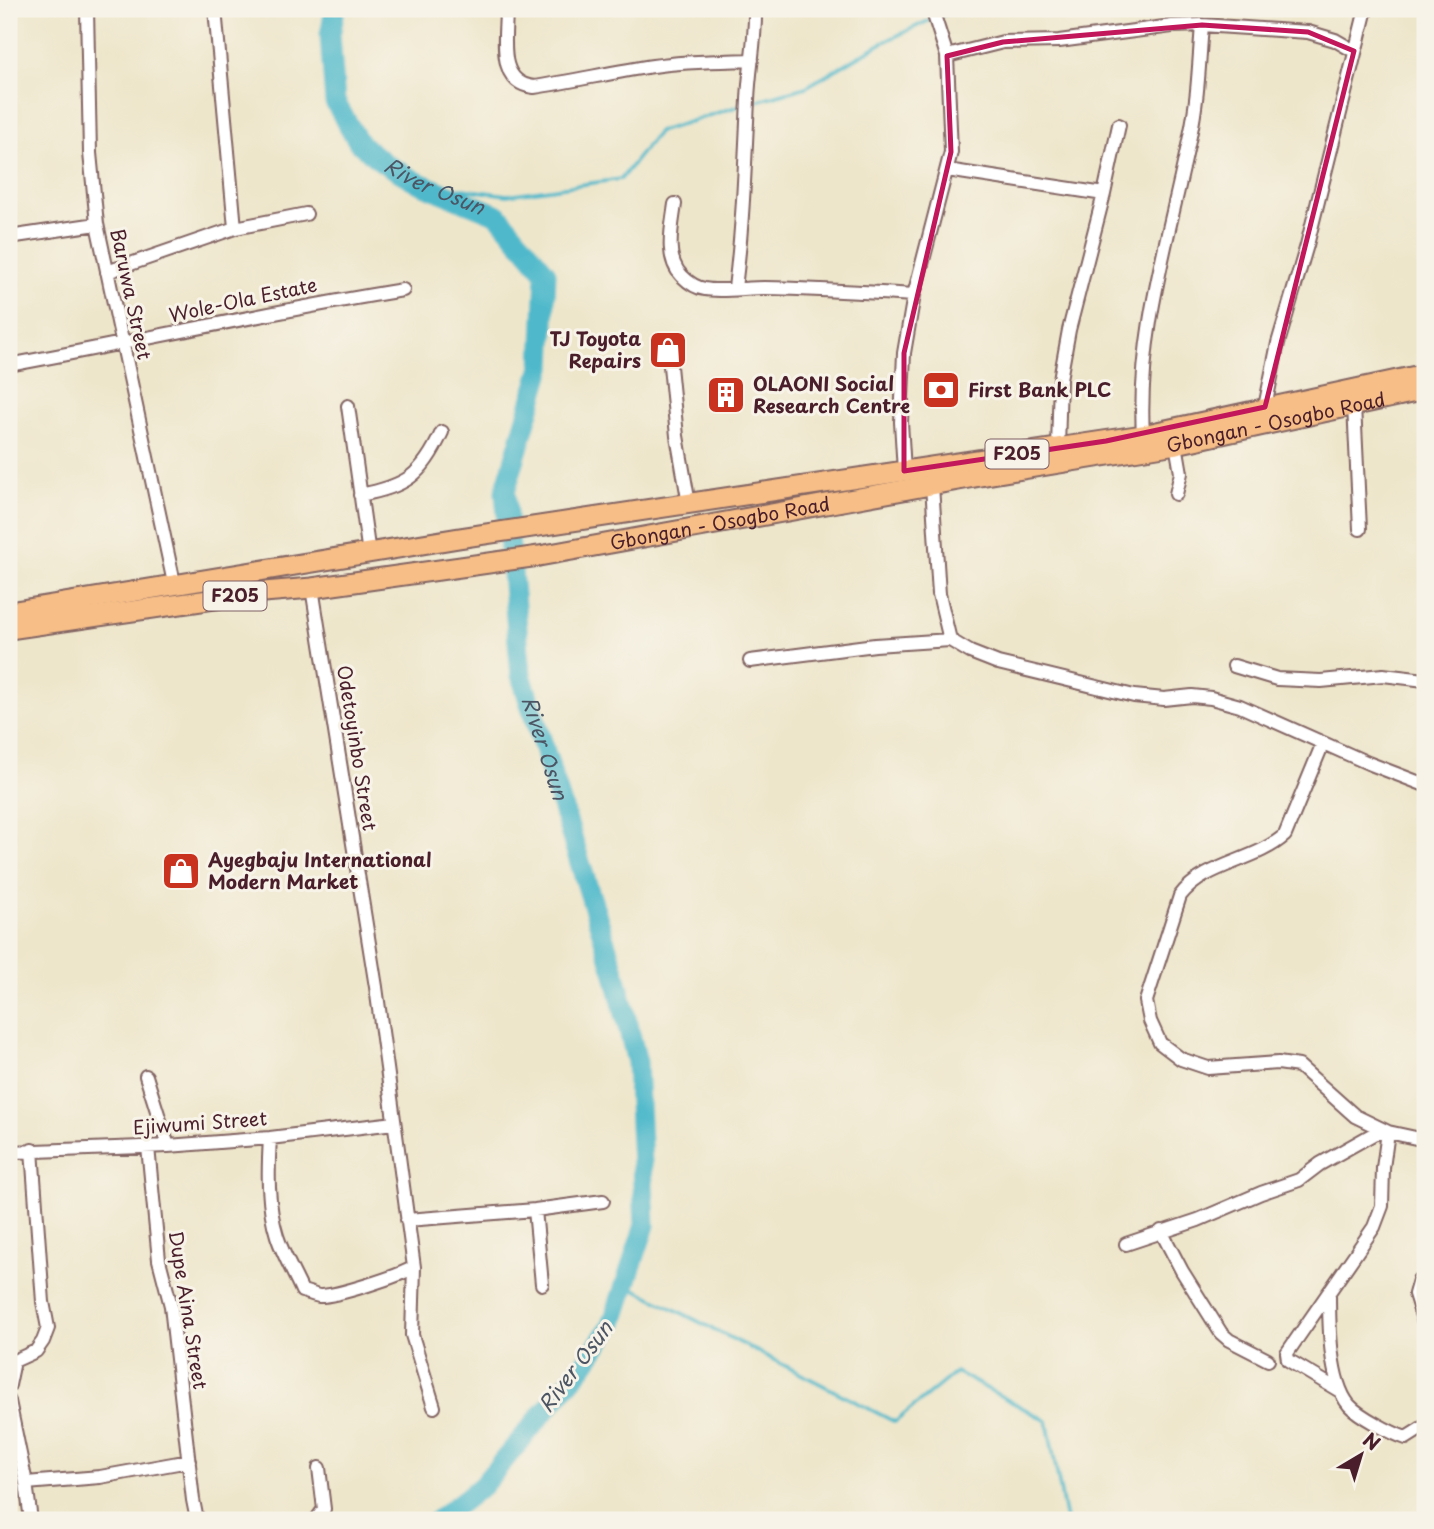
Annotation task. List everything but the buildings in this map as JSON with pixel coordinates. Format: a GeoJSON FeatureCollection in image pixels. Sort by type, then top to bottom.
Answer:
{"type":"FeatureCollection","features":[{"type":"Feature","properties":{"kind":"main road","name":"Gbongan - Osogbo Road"},"geometry":{"type":"LineString","coordinates":[[9,629],[614,543],[932,485],[1107,449],[1143,435],[1425,374]]}},
{"type":"Feature","properties":{"kind":"main road","name":"Gbongan - Osogbo Road"},"geometry":{"type":"LineString","coordinates":[[9,612],[460,538],[1058,448],[1107,449],[1176,444],[1425,390]]}},
{"type":"Feature","properties":{"kind":"street","name":"Baruwa Street"},"geometry":{"type":"LineString","coordinates":[[87,9],[90,153],[97,224],[174,583]]}},
{"type":"Feature","properties":{"kind":"street"},"geometry":{"type":"LineString","coordinates":[[215,9],[235,228]]}},
{"type":"Feature","properties":{"kind":"street"},"geometry":{"type":"LineString","coordinates":[[506,9],[506,65],[511,77],[525,86],[595,78],[653,66],[752,60]]}},
{"type":"Feature","properties":{"kind":"street"},"geometry":{"type":"LineString","coordinates":[[735,288],[741,242],[755,9]]}},
{"type":"Feature","properties":{"kind":"street"},"geometry":{"type":"LineString","coordinates":[[1265,407],[1278,343],[1307,245],[1366,9]]}},
{"type":"Feature","properties":{"kind":"street"},"geometry":{"type":"LineString","coordinates":[[904,471],[901,422],[904,353],[914,295],[951,152],[947,56],[933,13]]}},
{"type":"Feature","properties":{"kind":"street"},"geometry":{"type":"LineString","coordinates":[[947,56],[1003,42],[1059,41],[1172,26],[1202,25],[1308,32],[1335,40],[1354,51]]}},
{"type":"Feature","properties":{"kind":"street"},"geometry":{"type":"LineString","coordinates":[[1143,435],[1141,396],[1164,248],[1191,135],[1198,87],[1202,25]]}},
{"type":"Feature","properties":{"kind":"street"},"geometry":{"type":"LineString","coordinates":[[1058,448],[1060,379],[1069,330],[1119,125]]}},
{"type":"Feature","properties":{"kind":"street"},"geometry":{"type":"LineString","coordinates":[[947,170],[1104,194]]}},
{"type":"Feature","properties":{"kind":"street"},"geometry":{"type":"LineString","coordinates":[[675,204],[670,245],[673,261],[679,274],[688,282],[706,290],[735,288],[914,295]]}},
{"type":"Feature","properties":{"kind":"street"},"geometry":{"type":"LineString","coordinates":[[107,272],[235,228],[306,214]]}},
{"type":"Feature","properties":{"kind":"street"},"geometry":{"type":"LineString","coordinates":[[9,237],[97,224]]}},
{"type":"Feature","properties":{"kind":"street","name":"Wole-Ola Estate"},"geometry":{"type":"LineString","coordinates":[[9,365],[403,290]]}},
{"type":"Feature","properties":{"kind":"street"},"geometry":{"type":"LineString","coordinates":[[669,356],[677,436],[689,504]]}},
{"type":"Feature","properties":{"kind":"street"},"geometry":{"type":"LineString","coordinates":[[1354,405],[1360,529]]}},
{"type":"Feature","properties":{"kind":"street"},"geometry":{"type":"LineString","coordinates":[[348,406],[369,554]]}},
{"type":"Feature","properties":{"kind":"street"},"geometry":{"type":"LineString","coordinates":[[360,495],[387,490],[411,478],[434,450],[442,432]]}},
{"type":"Feature","properties":{"kind":"street"},"geometry":{"type":"LineString","coordinates":[[1176,444],[1181,473],[1176,494]]}},
{"type":"Feature","properties":{"kind":"street"},"geometry":{"type":"LineString","coordinates":[[932,485],[939,594],[950,640]]}},
{"type":"Feature","properties":{"kind":"street","name":"Odetoyinbo Street"},"geometry":{"type":"LineString","coordinates":[[312,588],[376,987],[414,1267],[412,1335],[434,1407]]}},
{"type":"Feature","properties":{"kind":"street"},"geometry":{"type":"LineString","coordinates":[[750,661],[875,645],[950,640],[970,652],[998,663],[1134,696],[1164,699],[1192,696],[1240,706],[1368,763],[1425,785]]}},
{"type":"Feature","properties":{"kind":"street"},"geometry":{"type":"LineString","coordinates":[[1234,666],[1277,679],[1321,681],[1383,675],[1425,680]]}},
{"type":"Feature","properties":{"kind":"street"},"geometry":{"type":"LineString","coordinates":[[1323,743],[1285,835],[1275,844],[1202,876],[1188,885],[1180,896],[1146,1001],[1150,1021],[1160,1043],[1181,1059],[1208,1068],[1278,1063],[1299,1066],[1355,1115],[1388,1132],[1425,1140]]}},
{"type":"Feature","properties":{"kind":"street"},"geometry":{"type":"LineString","coordinates":[[146,1076],[168,1146]]}},
{"type":"Feature","properties":{"kind":"street","name":"Ejiwumi Street"},"geometry":{"type":"LineString","coordinates":[[9,1152],[168,1146],[270,1138],[394,1123]]}},
{"type":"Feature","properties":{"kind":"street"},"geometry":{"type":"LineString","coordinates":[[1126,1244],[1198,1220],[1299,1180],[1358,1141],[1375,1133],[1388,1132]]}},
{"type":"Feature","properties":{"kind":"street"},"geometry":{"type":"LineString","coordinates":[[1340,1391],[1288,1360],[1286,1356],[1374,1227],[1382,1206],[1388,1132]]}},
{"type":"Feature","properties":{"kind":"street"},"geometry":{"type":"LineString","coordinates":[[270,1138],[268,1177],[271,1210],[277,1238],[302,1291],[319,1296],[388,1279],[414,1267]]}},
{"type":"Feature","properties":{"kind":"street","name":"Dupe Aina Street"},"geometry":{"type":"LineString","coordinates":[[148,1147],[159,1260],[171,1306],[197,1520]]}},
{"type":"Feature","properties":{"kind":"street"},"geometry":{"type":"LineString","coordinates":[[9,1385],[15,1361],[36,1351],[48,1328],[43,1303],[32,1150]]}},
{"type":"Feature","properties":{"kind":"street"},"geometry":{"type":"LineString","coordinates":[[407,1220],[535,1210],[603,1201]]}},
{"type":"Feature","properties":{"kind":"street"},"geometry":{"type":"LineString","coordinates":[[535,1210],[542,1283]]}},
{"type":"Feature","properties":{"kind":"street"},"geometry":{"type":"LineString","coordinates":[[1161,1231],[1182,1271],[1221,1333],[1268,1360]]}},
{"type":"Feature","properties":{"kind":"street"},"geometry":{"type":"LineString","coordinates":[[1425,1279],[1419,1280],[1415,1294],[1425,1326]]}},
{"type":"Feature","properties":{"kind":"street"},"geometry":{"type":"LineString","coordinates":[[1329,1291],[1330,1346],[1340,1391],[1350,1406],[1389,1433],[1406,1438],[1425,1426]]}},
{"type":"Feature","properties":{"kind":"street"},"geometry":{"type":"LineString","coordinates":[[9,1401],[31,1520]]}},
{"type":"Feature","properties":{"kind":"street"},"geometry":{"type":"LineString","coordinates":[[26,1483],[100,1477],[189,1461]]}},
{"type":"Feature","properties":{"kind":"street"},"geometry":{"type":"LineString","coordinates":[[316,1520],[324,1509],[320,1468]]}},
{"type":"Feature","properties":{"kind":"highlighted area"},"geometry":{"type":"Polygon","coordinates":[[[1202,25],[1308,32],[1354,51],[1265,407],[1106,441],[904,471],[904,353],[951,152],[947,56],[1003,42],[1202,25]]]}},
{"type":"Feature","properties":{"kind":"waterway","name":"River Osun"},"geometry":{"type":"LineString","coordinates":[[335,9],[330,35],[335,102],[359,143],[384,163],[419,183],[498,215],[546,273],[542,367],[505,492],[521,675],[615,974],[637,1062],[645,1225],[612,1325],[583,1366],[482,1486],[438,1520]]}},
{"type":"Feature","properties":{"kind":"waterway"},"geometry":{"type":"LineString","coordinates":[[939,16],[960,9]]}},
{"type":"Feature","properties":{"kind":"waterway"},"geometry":{"type":"LineString","coordinates":[[752,102],[806,87],[882,43],[932,19]]}},
{"type":"Feature","properties":{"kind":"waterway"},"geometry":{"type":"LineString","coordinates":[[419,183],[507,195],[621,179],[658,132],[745,104]]}},
{"type":"Feature","properties":{"kind":"waterway"},"geometry":{"type":"LineString","coordinates":[[625,1284],[895,1422],[956,1372],[1047,1421],[1066,1520]]}},
{"type":"Feature","properties":{"kind":"place","name":"TJ Toyota Repairs"},"geometry":{"type":"Point","coordinates":[668,350]}},
{"type":"Feature","properties":{"kind":"place","name":"First Bank PLC"},"geometry":{"type":"Point","coordinates":[941,390]}},
{"type":"Feature","properties":{"kind":"place","name":"OLAONI Social Research Centre"},"geometry":{"type":"Point","coordinates":[726,395]}},
{"type":"Feature","properties":{"kind":"place","name":"Ayegbaju International Modern Market"},"geometry":{"type":"Point","coordinates":[181,871]}}]}
